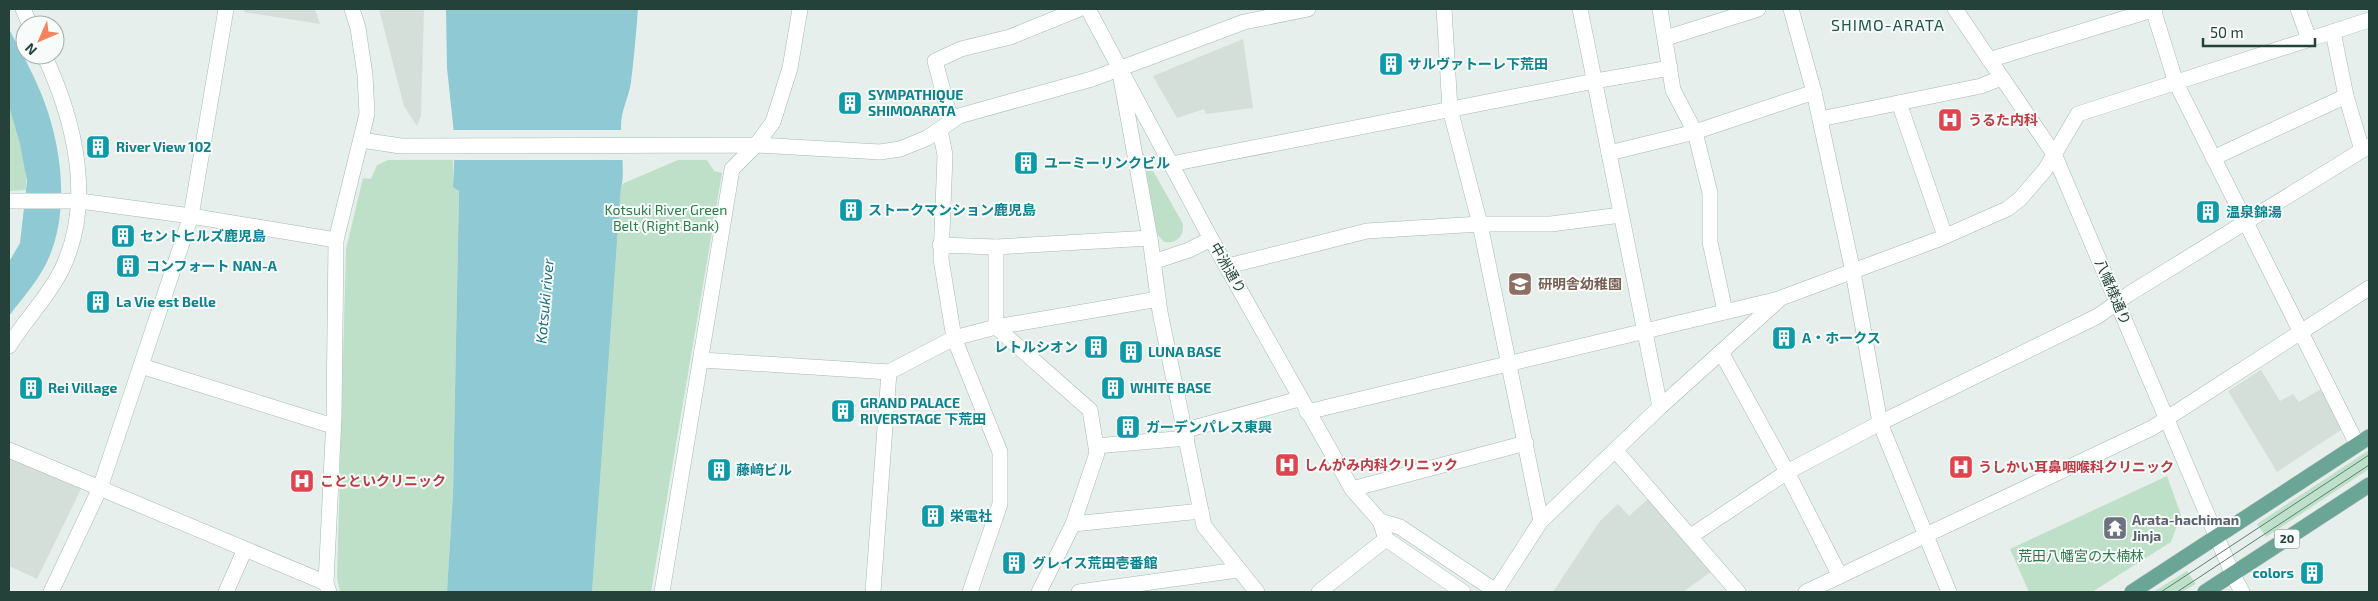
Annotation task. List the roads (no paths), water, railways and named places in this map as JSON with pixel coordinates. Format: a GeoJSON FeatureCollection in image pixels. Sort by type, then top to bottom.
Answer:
{"type":"FeatureCollection","features":[{"type":"Feature","properties":{"kind":"main road"},"geometry":{"type":"LineString","coordinates":[[2132,592],[2363,440]]}},
{"type":"Feature","properties":{"kind":"main road","name":"20"},"geometry":{"type":"LineString","coordinates":[[2205,592],[2369,485]]}},
{"type":"Feature","properties":{"kind":"street"},"geometry":{"type":"LineString","coordinates":[[51,592],[100,488],[191,216],[226,9]]}},
{"type":"Feature","properties":{"kind":"street"},"geometry":{"type":"LineString","coordinates":[[9,450],[245,549],[328,588],[336,240],[367,114],[365,75],[358,28],[352,9]]}},
{"type":"Feature","properties":{"kind":"street"},"geometry":{"type":"LineString","coordinates":[[662,592],[702,360],[732,169],[756,145],[773,122],[790,68],[800,9]]}},
{"type":"Feature","properties":{"kind":"street"},"geometry":{"type":"LineString","coordinates":[[970,592],[1000,504],[1000,452],[954,338],[940,245],[946,126],[935,62],[961,49],[1010,37],[1079,9]]}},
{"type":"Feature","properties":{"kind":"street","name":"中洲通り"},"geometry":{"type":"LineString","coordinates":[[1088,9],[1211,239],[1228,266],[1303,405],[1352,489],[1380,521],[1386,539]]}},
{"type":"Feature","properties":{"kind":"street"},"geometry":{"type":"LineString","coordinates":[[361,140],[412,146],[756,145],[880,152],[900,149],[927,138],[960,116],[1081,83],[1244,22],[1308,9]]}},
{"type":"Feature","properties":{"kind":"street"},"geometry":{"type":"LineString","coordinates":[[1444,9],[1450,109],[1480,224],[1541,521]]}},
{"type":"Feature","properties":{"kind":"street"},"geometry":{"type":"LineString","coordinates":[[1580,9],[1660,407]]}},
{"type":"Feature","properties":{"kind":"street"},"geometry":{"type":"LineString","coordinates":[[1660,9],[1673,90],[1695,132],[1710,193],[1710,242],[1726,311]]}},
{"type":"Feature","properties":{"kind":"street"},"geometry":{"type":"LineString","coordinates":[[1666,38],[1758,9]]}},
{"type":"Feature","properties":{"kind":"street"},"geometry":{"type":"LineString","coordinates":[[1791,9],[1814,92],[1853,272],[1880,423],[1949,592]]}},
{"type":"Feature","properties":{"kind":"street","name":"八幡様通り"},"geometry":{"type":"LineString","coordinates":[[1955,9],[2054,154],[2233,575],[2242,592]]}},
{"type":"Feature","properties":{"kind":"street"},"geometry":{"type":"LineString","coordinates":[[1989,60],[2154,9],[2176,82],[2300,334],[2363,440]]}},
{"type":"Feature","properties":{"kind":"street"},"geometry":{"type":"LineString","coordinates":[[2298,9],[2309,39]]}},
{"type":"Feature","properties":{"kind":"street"},"geometry":{"type":"LineString","coordinates":[[1096,446],[1186,434],[1303,405],[1455,377],[1509,362],[1645,332],[1781,298],[1945,236],[2007,209],[2020,199],[2045,170],[2078,114],[2369,20]]}},
{"type":"Feature","properties":{"kind":"street"},"geometry":{"type":"LineString","coordinates":[[1691,536],[1787,472],[1880,423],[2098,316],[2366,148],[2346,96],[2333,32]]}},
{"type":"Feature","properties":{"kind":"street"},"geometry":{"type":"LineString","coordinates":[[9,346],[60,272],[73,242],[72,130],[62,96],[48,65]]}},
{"type":"Feature","properties":{"kind":"street"},"geometry":{"type":"LineString","coordinates":[[1171,164],[1595,80],[1670,68]]}},
{"type":"Feature","properties":{"kind":"street"},"geometry":{"type":"LineString","coordinates":[[1120,69],[1150,238],[1158,299],[1204,526],[1257,592]]}},
{"type":"Feature","properties":{"kind":"street"},"geometry":{"type":"LineString","coordinates":[[1820,119],[1981,86],[2001,78]]}},
{"type":"Feature","properties":{"kind":"street"},"geometry":{"type":"LineString","coordinates":[[1609,153],[1695,132],[1814,92]]}},
{"type":"Feature","properties":{"kind":"street"},"geometry":{"type":"LineString","coordinates":[[2213,158],[2346,96]]}},
{"type":"Feature","properties":{"kind":"street"},"geometry":{"type":"LineString","coordinates":[[1899,103],[1945,236]]}},
{"type":"Feature","properties":{"kind":"street"},"geometry":{"type":"LineString","coordinates":[[15,201],[73,201],[191,216],[336,240]]}},
{"type":"Feature","properties":{"kind":"street"},"geometry":{"type":"LineString","coordinates":[[1228,266],[1367,231],[1480,224],[1551,224],[1621,215]]}},
{"type":"Feature","properties":{"kind":"street"},"geometry":{"type":"LineString","coordinates":[[940,245],[996,247],[1150,238]]}},
{"type":"Feature","properties":{"kind":"street"},"geometry":{"type":"LineString","coordinates":[[1153,262],[1189,250],[1211,239]]}},
{"type":"Feature","properties":{"kind":"street"},"geometry":{"type":"LineString","coordinates":[[996,247],[996,327],[1090,410],[1097,453],[1073,524],[1039,592]]}},
{"type":"Feature","properties":{"kind":"street"},"geometry":{"type":"LineString","coordinates":[[1806,592],[2152,428],[2369,288]]}},
{"type":"Feature","properties":{"kind":"street"},"geometry":{"type":"LineString","coordinates":[[1496,592],[1541,521],[1660,407],[1781,298]]}},
{"type":"Feature","properties":{"kind":"street"},"geometry":{"type":"LineString","coordinates":[[702,360],[889,372],[954,338],[996,327],[1158,299]]}},
{"type":"Feature","properties":{"kind":"street"},"geometry":{"type":"LineString","coordinates":[[1721,352],[1787,472],[1840,576]]}},
{"type":"Feature","properties":{"kind":"street"},"geometry":{"type":"LineString","coordinates":[[141,366],[333,426]]}},
{"type":"Feature","properties":{"kind":"street"},"geometry":{"type":"LineString","coordinates":[[873,592],[889,372]]}},
{"type":"Feature","properties":{"kind":"street"},"geometry":{"type":"LineString","coordinates":[[1352,489],[1526,443]]}},
{"type":"Feature","properties":{"kind":"street"},"geometry":{"type":"LineString","coordinates":[[1616,451],[1738,592]]}},
{"type":"Feature","properties":{"kind":"street"},"geometry":{"type":"LineString","coordinates":[[1073,524],[1201,511]]}},
{"type":"Feature","properties":{"kind":"street","name":"中洲通り"},"geometry":{"type":"LineString","coordinates":[[1380,521],[1400,527],[1496,592]]}},
{"type":"Feature","properties":{"kind":"street"},"geometry":{"type":"LineString","coordinates":[[1320,592],[1386,539],[1463,592]]}},
{"type":"Feature","properties":{"kind":"street"},"geometry":{"type":"LineString","coordinates":[[226,592],[245,549]]}},
{"type":"Feature","properties":{"kind":"street"},"geometry":{"type":"LineString","coordinates":[[1079,592],[1238,570]]}},
{"type":"Feature","properties":{"kind":"water","name":"Kotsuki river"},"geometry":{"type":"Polygon","coordinates":[[[446,9],[638,9],[631,82],[621,120],[623,177],[592,592],[447,592],[453,493],[459,191],[453,187],[455,143],[447,68],[446,9]]]}},
{"type":"Feature","properties":{"kind":"water"},"geometry":{"type":"Polygon","coordinates":[[[9,29],[15,40],[15,65],[28,65],[52,125],[57,146],[61,191],[60,213],[50,255],[37,279],[9,316],[9,262],[20,243],[27,181],[20,144],[9,106],[9,29]]]}},
{"type":"Feature","properties":{"kind":"tram line"},"geometry":{"type":"LineString","coordinates":[[2161,592],[2369,455]]}},
{"type":"Feature","properties":{"kind":"tram line"},"geometry":{"type":"LineString","coordinates":[[2177,592],[2369,465]]}},
{"type":"Feature","properties":{"kind":"place","name":"サルヴァトーレ下荒田"},"geometry":{"type":"Point","coordinates":[1391,64]}},
{"type":"Feature","properties":{"kind":"place","name":"SYMPATHIQUE SHIMOARATA"},"geometry":{"type":"Point","coordinates":[850,103]}},
{"type":"Feature","properties":{"kind":"place","name":"うるた内科"},"geometry":{"type":"Point","coordinates":[1950,120]}},
{"type":"Feature","properties":{"kind":"place","name":"River View 102"},"geometry":{"type":"Point","coordinates":[98,147]}},
{"type":"Feature","properties":{"kind":"place","name":"ユーミーリンクビル"},"geometry":{"type":"Point","coordinates":[1026,163]}},
{"type":"Feature","properties":{"kind":"place","name":"ストークマンション鹿児島"},"geometry":{"type":"Point","coordinates":[851,210]}},
{"type":"Feature","properties":{"kind":"place","name":"温泉錦湯"},"geometry":{"type":"Point","coordinates":[2208,212]}},
{"type":"Feature","properties":{"kind":"place","name":"セントヒルズ鹿児島"},"geometry":{"type":"Point","coordinates":[123,236]}},
{"type":"Feature","properties":{"kind":"place","name":"コンフォート NAN-A"},"geometry":{"type":"Point","coordinates":[128,266]}},
{"type":"Feature","properties":{"kind":"place","name":"研明舎幼稚園"},"geometry":{"type":"Point","coordinates":[1520,284]}},
{"type":"Feature","properties":{"kind":"place","name":"La Vie est Belle"},"geometry":{"type":"Point","coordinates":[98,302]}},
{"type":"Feature","properties":{"kind":"place","name":"A・ホークス"},"geometry":{"type":"Point","coordinates":[1784,338]}},
{"type":"Feature","properties":{"kind":"place","name":"レトルシオン"},"geometry":{"type":"Point","coordinates":[1096,347]}},
{"type":"Feature","properties":{"kind":"place","name":"LUNA BASE"},"geometry":{"type":"Point","coordinates":[1131,352]}},
{"type":"Feature","properties":{"kind":"place","name":"Rei Village"},"geometry":{"type":"Point","coordinates":[31,388]}},
{"type":"Feature","properties":{"kind":"place","name":"WHITE BASE"},"geometry":{"type":"Point","coordinates":[1113,388]}},
{"type":"Feature","properties":{"kind":"place","name":"GRAND PALACE RIVERSTAGE 下荒田"},"geometry":{"type":"Point","coordinates":[843,411]}},
{"type":"Feature","properties":{"kind":"place","name":"ガーデンパレス東興"},"geometry":{"type":"Point","coordinates":[1128,427]}},
{"type":"Feature","properties":{"kind":"place","name":"しんがみ内科クリニック"},"geometry":{"type":"Point","coordinates":[1287,465]}},
{"type":"Feature","properties":{"kind":"place","name":"うしかい耳鼻咽喉科クリニック"},"geometry":{"type":"Point","coordinates":[1961,467]}},
{"type":"Feature","properties":{"kind":"place","name":"藤﨑ビル"},"geometry":{"type":"Point","coordinates":[719,470]}},
{"type":"Feature","properties":{"kind":"place","name":"ことといクリニック"},"geometry":{"type":"Point","coordinates":[302,481]}},
{"type":"Feature","properties":{"kind":"place","name":"栄電社"},"geometry":{"type":"Point","coordinates":[933,516]}},
{"type":"Feature","properties":{"kind":"place","name":"Arata-hachiman Jinja"},"geometry":{"type":"Point","coordinates":[2115,528]}},
{"type":"Feature","properties":{"kind":"place","name":"グレイス荒田壱番館"},"geometry":{"type":"Point","coordinates":[1014,563]}},
{"type":"Feature","properties":{"kind":"place","name":"colors"},"geometry":{"type":"Point","coordinates":[2312,573]}},
{"type":"Feature","properties":{"kind":"district","name":"SHIMO-ARATA"},"geometry":{"type":"Point","coordinates":[1888,25]}},
{"type":"Feature","properties":{"kind":"park label","name":"Kotsuki River Green Belt (Right Bank)"},"geometry":{"type":"Point","coordinates":[666,218]}},
{"type":"Feature","properties":{"kind":"park label","name":"荒田八幡宮の大楠林"},"geometry":{"type":"Point","coordinates":[2081,556]}}]}
